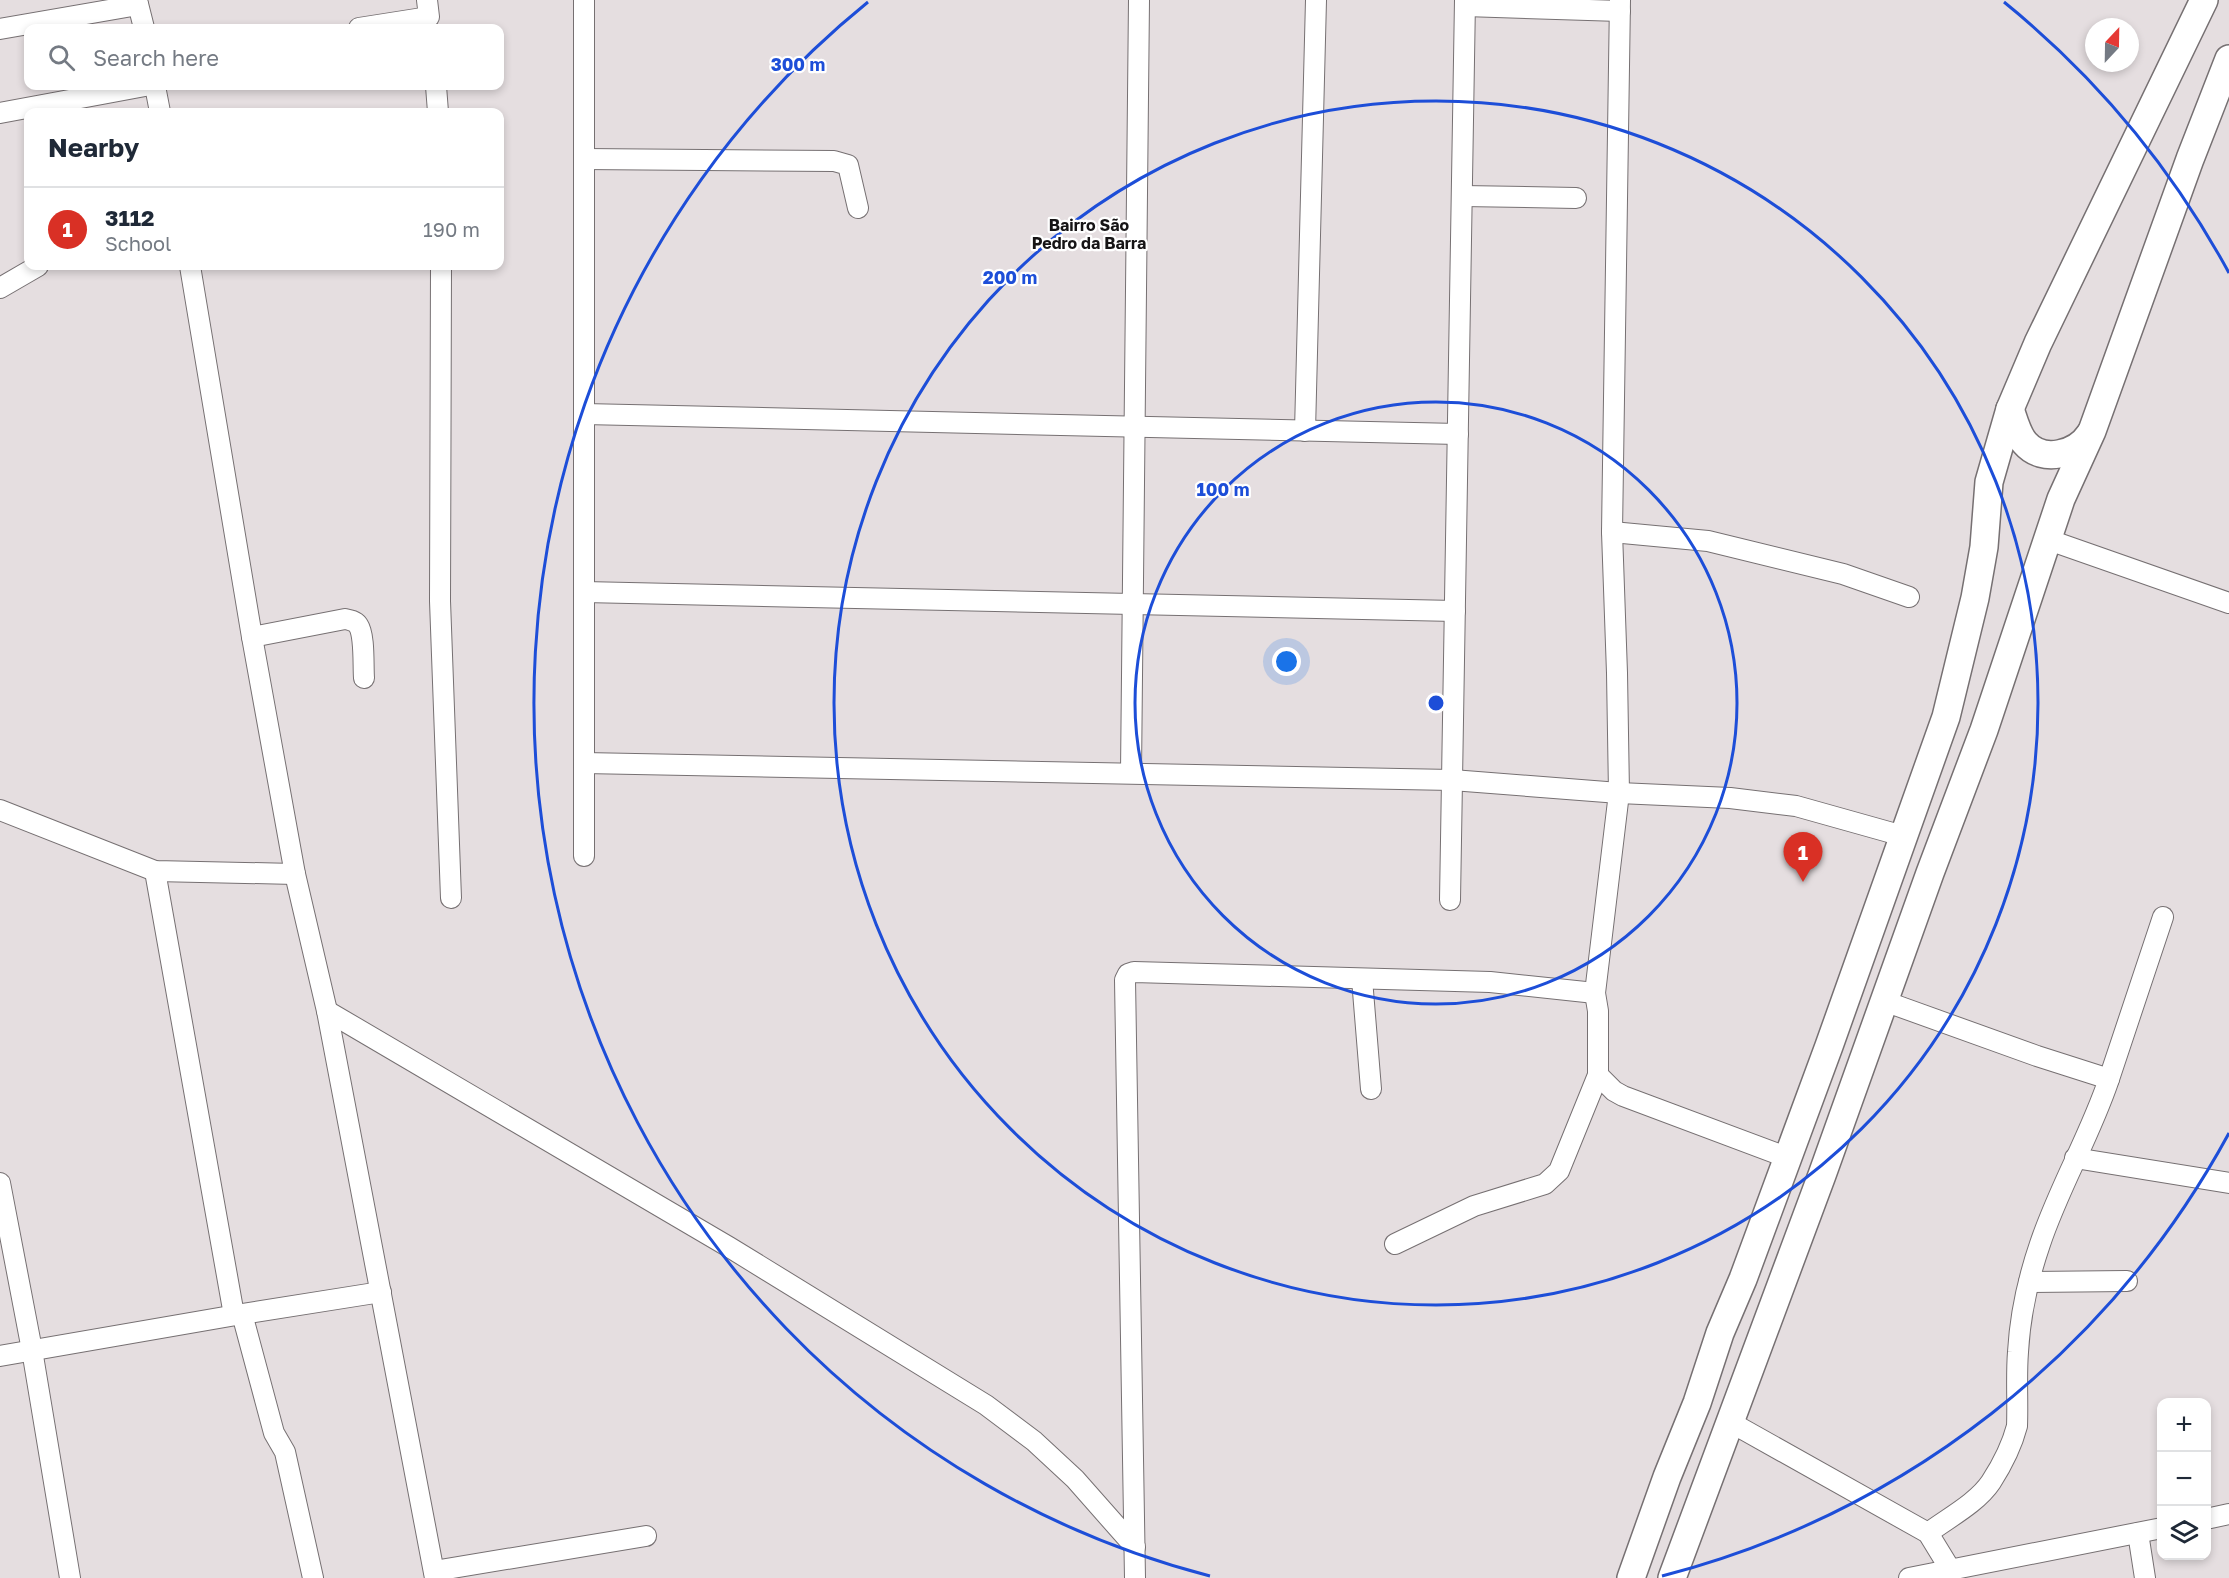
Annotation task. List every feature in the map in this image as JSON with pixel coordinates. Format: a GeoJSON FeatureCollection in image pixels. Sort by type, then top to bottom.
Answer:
{"type":"FeatureCollection","features":[{"type":"Feature","properties":{"kind":"main road"},"geometry":{"type":"LineString","coordinates":[[1631,1578],[1829,1046],[1946,717],[1967,637],[1984,547],[1989,482],[2010,409],[2043,333],[2204,0]]}},
{"type":"Feature","properties":{"kind":"main road"},"geometry":{"type":"LineString","coordinates":[[1672,1578],[1984,730],[2061,499],[2091,431],[2182,180],[2229,59]]}},
{"type":"Feature","properties":{"kind":"main road"},"geometry":{"type":"LineString","coordinates":[[2010,409],[2024,441],[2029,447],[2041,452],[2067,453],[2079,447],[2091,431]]}},
{"type":"Feature","properties":{"kind":"street"},"geometry":{"type":"LineString","coordinates":[[584,0],[584,856]]}},
{"type":"Feature","properties":{"kind":"street"},"geometry":{"type":"LineString","coordinates":[[1131,774],[1138,0]]}},
{"type":"Feature","properties":{"kind":"street"},"geometry":{"type":"LineString","coordinates":[[1305,431],[1316,0]]}},
{"type":"Feature","properties":{"kind":"street"},"geometry":{"type":"LineString","coordinates":[[26,24],[137,3],[143,24]]}},
{"type":"Feature","properties":{"kind":"street"},"geometry":{"type":"LineString","coordinates":[[1395,1244],[1474,1206],[1545,1184],[1552,1179],[1559,1171],[1598,1075],[1598,1011],[1595,993],[1619,794],[1612,532],[1620,6],[1465,3],[1450,900]]}},
{"type":"Feature","properties":{"kind":"street"},"geometry":{"type":"LineString","coordinates":[[381,24],[429,15]]}},
{"type":"Feature","properties":{"kind":"street"},"geometry":{"type":"LineString","coordinates":[[0,29],[24,24]]}},
{"type":"Feature","properties":{"kind":"street"},"geometry":{"type":"LineString","coordinates":[[27,108],[124,90]]}},
{"type":"Feature","properties":{"kind":"street"},"geometry":{"type":"LineString","coordinates":[[156,90],[159,108]]}},
{"type":"Feature","properties":{"kind":"street"},"geometry":{"type":"LineString","coordinates":[[436,90],[438,108]]}},
{"type":"Feature","properties":{"kind":"street"},"geometry":{"type":"LineString","coordinates":[[0,113],[24,109]]}},
{"type":"Feature","properties":{"kind":"street"},"geometry":{"type":"LineString","coordinates":[[584,159],[834,161],[848,165],[858,208]]}},
{"type":"Feature","properties":{"kind":"street"},"geometry":{"type":"LineString","coordinates":[[1462,196],[1576,198]]}},
{"type":"Feature","properties":{"kind":"street"},"geometry":{"type":"LineString","coordinates":[[0,288],[31,270]]}},
{"type":"Feature","properties":{"kind":"street"},"geometry":{"type":"LineString","coordinates":[[191,270],[252,637],[295,874],[327,1011],[435,1575],[646,1536]]}},
{"type":"Feature","properties":{"kind":"street"},"geometry":{"type":"LineString","coordinates":[[441,270],[440,601],[451,898]]}},
{"type":"Feature","properties":{"kind":"street"},"geometry":{"type":"LineString","coordinates":[[584,414],[1458,434]]}},
{"type":"Feature","properties":{"kind":"street"},"geometry":{"type":"LineString","coordinates":[[1612,532],[1708,541],[1843,574],[1909,597]]}},
{"type":"Feature","properties":{"kind":"street"},"geometry":{"type":"LineString","coordinates":[[2049,540],[2229,603]]}},
{"type":"Feature","properties":{"kind":"street"},"geometry":{"type":"LineString","coordinates":[[584,592],[1455,611]]}},
{"type":"Feature","properties":{"kind":"street"},"geometry":{"type":"LineString","coordinates":[[252,637],[345,619],[353,621],[361,632],[364,678]]}},
{"type":"Feature","properties":{"kind":"street"},"geometry":{"type":"LineString","coordinates":[[584,763],[1452,780],[1619,794],[1730,798],[1796,806],[1903,836]]}},
{"type":"Feature","properties":{"kind":"street"},"geometry":{"type":"LineString","coordinates":[[0,810],[155,871],[295,874]]}},
{"type":"Feature","properties":{"kind":"street"},"geometry":{"type":"LineString","coordinates":[[155,871],[238,1314],[274,1433],[285,1452],[313,1578]]}},
{"type":"Feature","properties":{"kind":"street"},"geometry":{"type":"LineString","coordinates":[[1928,1533],[1970,1502],[1990,1483],[2013,1440],[2017,1426],[2019,1331],[2029,1282],[2058,1195],[2098,1113],[2163,917]]}},
{"type":"Feature","properties":{"kind":"street"},"geometry":{"type":"LineString","coordinates":[[1135,1578],[1125,980],[1128,974],[1134,972],[1490,982],[1595,993]]}},
{"type":"Feature","properties":{"kind":"street"},"geometry":{"type":"LineString","coordinates":[[1362,979],[1371,1089]]}},
{"type":"Feature","properties":{"kind":"street"},"geometry":{"type":"LineString","coordinates":[[1884,1001],[2037,1056],[2109,1079]]}},
{"type":"Feature","properties":{"kind":"street"},"geometry":{"type":"LineString","coordinates":[[327,1011],[739,1253],[986,1405],[1034,1441],[1062,1466],[1136,1547]]}},
{"type":"Feature","properties":{"kind":"street"},"geometry":{"type":"LineString","coordinates":[[1598,1075],[1614,1091],[1623,1096],[1786,1157]]}},
{"type":"Feature","properties":{"kind":"street"},"geometry":{"type":"LineString","coordinates":[[2075,1158],[2229,1183]]}},
{"type":"Feature","properties":{"kind":"street"},"geometry":{"type":"LineString","coordinates":[[0,1183],[32,1350],[70,1578]]}},
{"type":"Feature","properties":{"kind":"street"},"geometry":{"type":"LineString","coordinates":[[2029,1282],[2127,1281]]}},
{"type":"Feature","properties":{"kind":"street"},"geometry":{"type":"LineString","coordinates":[[0,1356],[238,1314],[381,1292]]}},
{"type":"Feature","properties":{"kind":"street"},"geometry":{"type":"LineString","coordinates":[[1730,1422],[1928,1533],[1959,1571]]}},
{"type":"Feature","properties":{"kind":"street"},"geometry":{"type":"LineString","coordinates":[[2211,1518],[2229,1514]]}},
{"type":"Feature","properties":{"kind":"street"},"geometry":{"type":"LineString","coordinates":[[1909,1578],[1959,1571],[2157,1529]]}},
{"type":"Feature","properties":{"kind":"street"},"geometry":{"type":"LineString","coordinates":[[2138,1533],[2145,1578]]}},
{"type":"Feature","properties":{"kind":"place","name":"3112"},"geometry":{"type":"Point","coordinates":[1803,882]}},
{"type":"Feature","properties":{"kind":"district","name":"Bairro São Pedro da Barra"},"geometry":{"type":"Point","coordinates":[1089,234]}}]}
